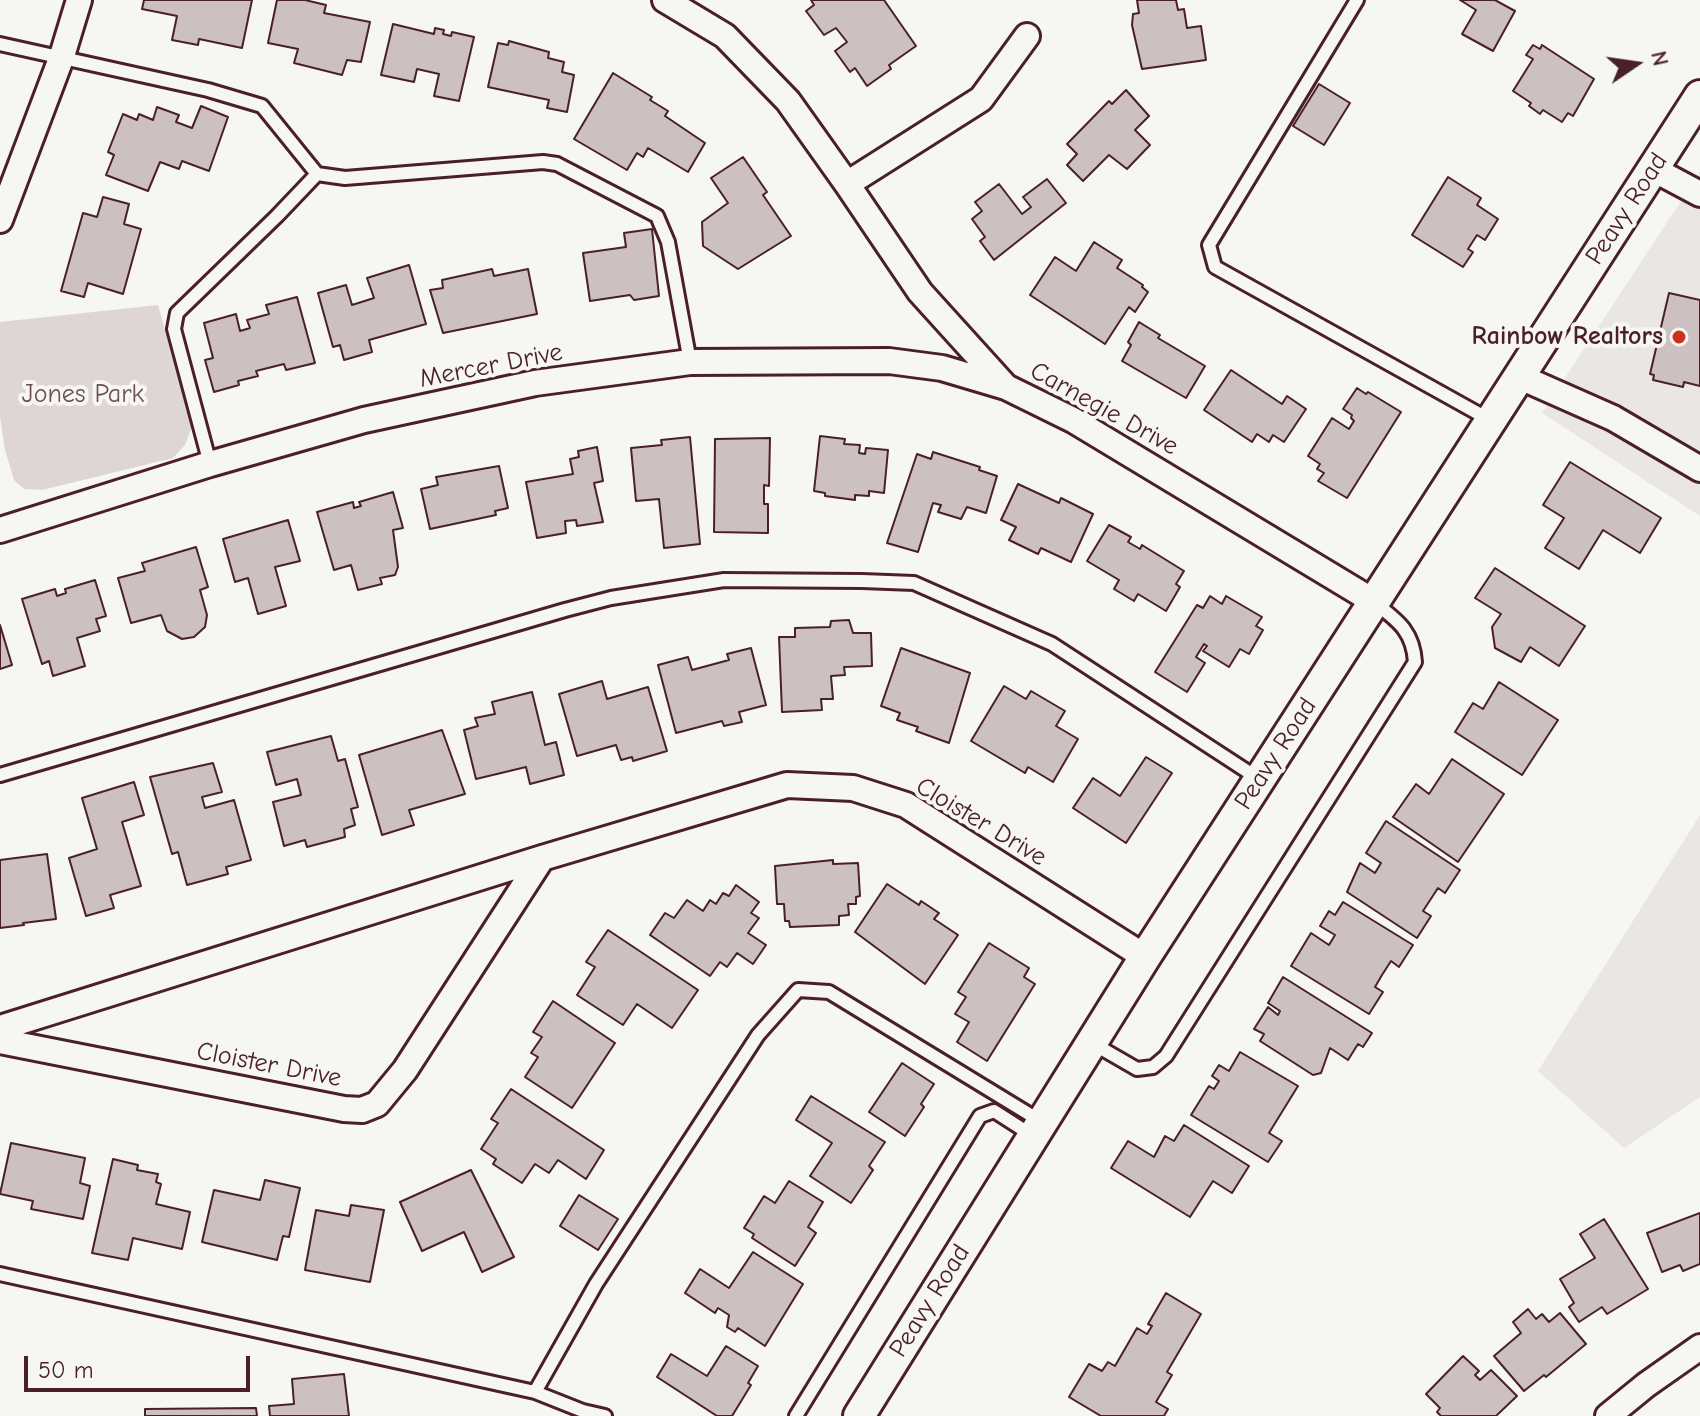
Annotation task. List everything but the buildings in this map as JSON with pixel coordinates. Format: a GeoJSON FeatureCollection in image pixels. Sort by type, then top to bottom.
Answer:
{"type":"FeatureCollection","features":[{"type":"Feature","properties":{"kind":"street"},"geometry":{"type":"LineString","coordinates":[[0,220],[62,56],[79,0]]}},
{"type":"Feature","properties":{"kind":"street","name":"Carnegie Drive"},"geometry":{"type":"LineString","coordinates":[[665,0],[725,36],[788,101],[920,292],[1006,387],[1073,420],[1373,601]]}},
{"type":"Feature","properties":{"kind":"street"},"geometry":{"type":"LineString","coordinates":[[847,184],[981,99],[1027,36]]}},
{"type":"Feature","properties":{"kind":"street","name":"Peavy Road"},"geometry":{"type":"LineString","coordinates":[[859,1416],[1145,957],[1700,96]]}},
{"type":"Feature","properties":{"kind":"street"},"geometry":{"type":"LineString","coordinates":[[1653,169],[1700,194]]}},
{"type":"Feature","properties":{"kind":"street","name":"Mercer Drive"},"geometry":{"type":"LineString","coordinates":[[0,530],[210,464],[364,420],[520,387],[690,362],[889,361],[942,368],[1006,387]]}},
{"type":"Feature","properties":{"kind":"street"},"geometry":{"type":"LineString","coordinates":[[1518,376],[1613,418],[1700,469]]}},
{"type":"Feature","properties":{"kind":"street","name":"Cloister Drive"},"geometry":{"type":"LineString","coordinates":[[0,1028],[542,858],[787,785],[853,788],[906,805],[1145,957]]}},
{"type":"Feature","properties":{"kind":"street","name":"Cloister Drive"},"geometry":{"type":"LineString","coordinates":[[0,1041],[362,1110],[377,1104],[405,1070],[542,858]]}},
{"type":"Feature","properties":{"kind":"street"},"geometry":{"type":"LineString","coordinates":[[1608,1416],[1700,1347]]}},
{"type":"Feature","properties":{"kind":"lane"},"geometry":{"type":"LineString","coordinates":[[1357,0],[1209,245],[1215,267],[1490,420]]}},
{"type":"Feature","properties":{"kind":"lane"},"geometry":{"type":"LineString","coordinates":[[0,44],[208,90],[262,106],[317,174],[345,178],[543,162],[557,164],[657,216],[668,242],[690,362]]}},
{"type":"Feature","properties":{"kind":"lane"},"geometry":{"type":"LineString","coordinates":[[210,464],[174,329],[177,313],[317,174]]}},
{"type":"Feature","properties":{"kind":"lane"},"geometry":{"type":"LineString","coordinates":[[0,775],[565,610],[611,598],[724,580],[914,583],[1052,644],[1259,779]]}},
{"type":"Feature","properties":{"kind":"lane"},"geometry":{"type":"LineString","coordinates":[[1092,1043],[1137,1069],[1153,1067],[1175,1043],[1415,662],[1414,644],[1401,623],[1373,601]]}},
{"type":"Feature","properties":{"kind":"lane"},"geometry":{"type":"LineString","coordinates":[[535,1392],[596,1284],[758,1035],[798,990],[829,992],[1037,1129]]}},
{"type":"Feature","properties":{"kind":"lane"},"geometry":{"type":"LineString","coordinates":[[796,1416],[980,1116],[994,1111],[1037,1129]]}},
{"type":"Feature","properties":{"kind":"lane"},"geometry":{"type":"LineString","coordinates":[[0,1274],[535,1392],[583,1411],[605,1416]]}},
{"type":"Feature","properties":{"kind":"shaded area"},"geometry":{"type":"Polygon","coordinates":[[[1700,172],[1700,516],[1542,413],[1700,172]]]}},
{"type":"Feature","properties":{"kind":"shaded area"},"geometry":{"type":"Polygon","coordinates":[[[1700,815],[1700,1097],[1624,1148],[1538,1071],[1700,815]]]}},
{"type":"Feature","properties":{"kind":"green space","name":"Jones Park"},"geometry":{"type":"Polygon","coordinates":[[[158,305],[192,426],[185,445],[173,458],[42,490],[24,489],[14,480],[0,417],[0,322],[158,305]]]}},
{"type":"Feature","properties":{"kind":"place","name":"Rainbow Realtors"},"geometry":{"type":"Point","coordinates":[1679,337]}}]}
